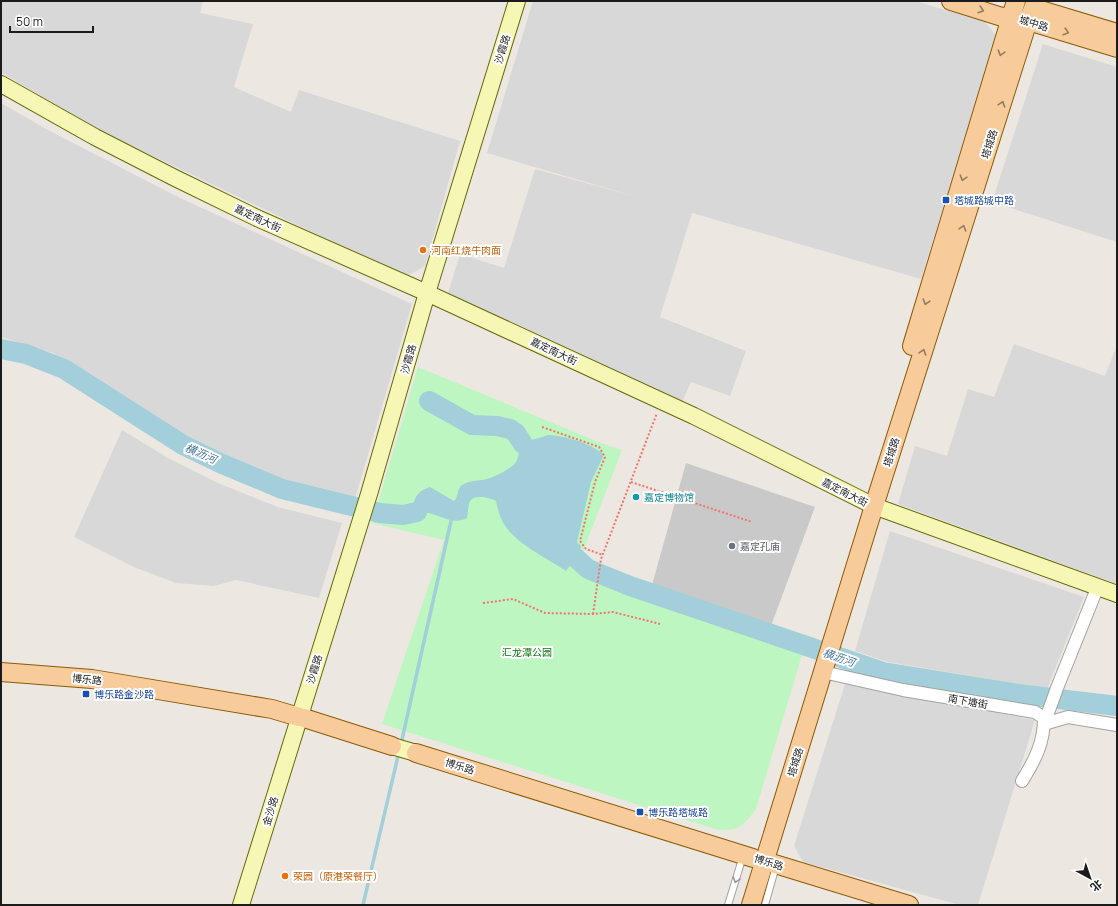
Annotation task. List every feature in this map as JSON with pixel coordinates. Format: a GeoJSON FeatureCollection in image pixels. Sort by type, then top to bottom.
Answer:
{"type":"FeatureCollection","features":[{"type":"Feature","properties":{"kind":"main road","name":"城中路"},"geometry":{"type":"LineString","coordinates":[[951,1],[1002,16],[1021,7],[1117,48]]}},
{"type":"Feature","properties":{"kind":"main road"},"geometry":{"type":"LineString","coordinates":[[1021,7],[1117,33]]}},
{"type":"Feature","properties":{"kind":"main road","name":"塔城路"},"geometry":{"type":"LineString","coordinates":[[739,905],[759,859],[821,666],[827,641],[1021,7]]}},
{"type":"Feature","properties":{"kind":"main road","name":"博乐路"},"geometry":{"type":"LineString","coordinates":[[1,672],[92,679],[272,709],[392,746]]}},
{"type":"Feature","properties":{"kind":"main road","name":"博乐路"},"geometry":{"type":"LineString","coordinates":[[416,753],[909,905]]}},
{"type":"Feature","properties":{"kind":"main road","name":"塔城路"},"geometry":{"type":"LineString","coordinates":[[751,905],[759,859]]}},
{"type":"Feature","properties":{"kind":"street","name":"沙霞路"},"geometry":{"type":"LineString","coordinates":[[301,717],[360,521],[431,295],[516,1]]}},
{"type":"Feature","properties":{"kind":"street"},"geometry":{"type":"LineString","coordinates":[[251,905],[301,717],[431,295],[526,1]]}},
{"type":"Feature","properties":{"kind":"street","name":"嘉定南大街"},"geometry":{"type":"LineString","coordinates":[[1,84],[95,137],[257,218],[431,295],[662,401],[870,504],[1117,594]]}},
{"type":"Feature","properties":{"kind":"street"},"geometry":{"type":"LineString","coordinates":[[1022,781],[1036,760],[1044,730],[1044,724],[1098,586]]}},
{"type":"Feature","properties":{"kind":"street","name":"南下塘街"},"geometry":{"type":"LineString","coordinates":[[821,666],[903,690],[1035,712],[1044,718],[1044,724]]}},
{"type":"Feature","properties":{"kind":"street","name":"金沙路"},"geometry":{"type":"LineString","coordinates":[[241,905],[301,717]]}},
{"type":"Feature","properties":{"kind":"street"},"geometry":{"type":"LineString","coordinates":[[1044,724],[1068,717],[1117,725]]}},
{"type":"Feature","properties":{"kind":"street","name":"博乐路"},"geometry":{"type":"LineString","coordinates":[[392,746],[416,753]]}},
{"type":"Feature","properties":{"kind":"lane"},"geometry":{"type":"LineString","coordinates":[[728,905],[759,859]]}},
{"type":"Feature","properties":{"kind":"lane"},"geometry":{"type":"LineString","coordinates":[[759,859],[765,905]]}},
{"type":"Feature","properties":{"kind":"path"},"geometry":{"type":"LineString","coordinates":[[593,614],[601,559],[662,401]]}},
{"type":"Feature","properties":{"kind":"path"},"geometry":{"type":"LineString","coordinates":[[542,427],[599,447],[605,457],[594,482],[580,541],[586,549],[603,555]]}},
{"type":"Feature","properties":{"kind":"path"},"geometry":{"type":"LineString","coordinates":[[631,482],[752,522]]}},
{"type":"Feature","properties":{"kind":"path"},"geometry":{"type":"LineString","coordinates":[[483,603],[513,599],[545,613],[593,614],[613,612],[660,624]]}},
{"type":"Feature","properties":{"kind":"shaded area"},"geometry":{"type":"Polygon","coordinates":[[[1,1],[203,1],[200,13],[253,24],[234,87],[291,112],[299,90],[460,141],[425,266],[406,277],[109,135],[1,72],[1,1]]]}},
{"type":"Feature","properties":{"kind":"shaded area"},"geometry":{"type":"Polygon","coordinates":[[[533,1],[915,1],[985,22],[996,35],[921,279],[692,213],[660,317],[746,351],[730,396],[691,382],[682,402],[448,293],[460,254],[504,268],[535,169],[637,197],[487,153],[533,1]]]}},
{"type":"Feature","properties":{"kind":"shaded area"},"geometry":{"type":"Polygon","coordinates":[[[1043,44],[1117,67],[1117,242],[992,202],[1043,44]]]}},
{"type":"Feature","properties":{"kind":"shaded area"},"geometry":{"type":"Polygon","coordinates":[[[1,103],[48,130],[180,198],[412,304],[355,499],[276,477],[221,455],[171,429],[87,372],[53,353],[1,337],[1,103]]]}},
{"type":"Feature","properties":{"kind":"shaded area"},"geometry":{"type":"Polygon","coordinates":[[[1014,344],[1105,376],[1117,345],[1117,584],[898,504],[915,446],[947,456],[968,389],[994,397],[1014,344]]]}},
{"type":"Feature","properties":{"kind":"shaded area"},"geometry":{"type":"Polygon","coordinates":[[[122,430],[168,458],[218,483],[278,507],[342,523],[319,598],[236,580],[214,586],[176,583],[134,567],[74,537],[122,430]]]}},
{"type":"Feature","properties":{"kind":"shaded area","name":"嘉定孔庙"},"geometry":{"type":"Polygon","coordinates":[[[686,463],[815,507],[771,626],[652,585],[686,463]]]}},
{"type":"Feature","properties":{"kind":"shaded area"},"geometry":{"type":"Polygon","coordinates":[[[890,531],[1084,597],[1047,689],[888,662],[855,651],[890,531]]]}},
{"type":"Feature","properties":{"kind":"shaded area"},"geometry":{"type":"Polygon","coordinates":[[[845,684],[1035,720],[978,905],[960,905],[803,862],[794,846],[845,684]]]}},
{"type":"Feature","properties":{"kind":"green space","name":"汇龙潭公园"},"geometry":{"type":"Polygon","coordinates":[[[418,367],[601,443],[622,450],[582,554],[619,574],[807,638],[756,809],[748,820],[740,826],[731,830],[718,830],[382,724],[444,540],[372,523],[418,367]]]}},
{"type":"Feature","properties":{"kind":"water"},"geometry":{"type":"Polygon","coordinates":[[[548,435],[569,438],[583,443],[602,453],[603,457],[591,482],[577,542],[581,546],[579,552],[566,571],[533,551],[511,533],[502,521],[496,501],[483,497],[472,499],[469,503],[467,518],[455,521],[430,513],[417,512],[413,506],[418,494],[430,487],[454,501],[457,497],[460,486],[465,483],[491,478],[506,470],[516,462],[524,443],[548,435]]]}},
{"type":"Feature","properties":{"kind":"waterway","name":"横沥河"},"geometry":{"type":"LineString","coordinates":[[1,349],[26,354],[64,369],[183,445],[220,463],[282,489],[380,513],[403,515],[417,512]]}},
{"type":"Feature","properties":{"kind":"waterway"},"geometry":{"type":"LineString","coordinates":[[429,401],[472,425],[497,426],[510,429],[516,433],[523,444]]}},
{"type":"Feature","properties":{"kind":"waterway"},"geometry":{"type":"LineString","coordinates":[[401,744],[451,521]]}},
{"type":"Feature","properties":{"kind":"waterway","name":"横沥河"},"geometry":{"type":"LineString","coordinates":[[575,557],[588,569],[630,586],[883,672],[1018,694],[1117,706]]}},
{"type":"Feature","properties":{"kind":"waterway"},"geometry":{"type":"LineString","coordinates":[[363,905],[399,752]]}},
{"type":"Feature","properties":{"kind":"place","name":"塔城路城中路"},"geometry":{"type":"Point","coordinates":[946,200]}},
{"type":"Feature","properties":{"kind":"place","name":"河南红烧牛肉面"},"geometry":{"type":"Point","coordinates":[423,250]}},
{"type":"Feature","properties":{"kind":"place","name":"嘉定博物馆"},"geometry":{"type":"Point","coordinates":[636,497]}},
{"type":"Feature","properties":{"kind":"place","name":"嘉定孔庙"},"geometry":{"type":"Point","coordinates":[732,546]}},
{"type":"Feature","properties":{"kind":"place","name":"博乐路金沙路"},"geometry":{"type":"Point","coordinates":[86,694]}},
{"type":"Feature","properties":{"kind":"place","name":"博乐路塔城路"},"geometry":{"type":"Point","coordinates":[640,812]}},
{"type":"Feature","properties":{"kind":"place","name":"荣园（原港荣餐厅）"},"geometry":{"type":"Point","coordinates":[285,876]}}]}
